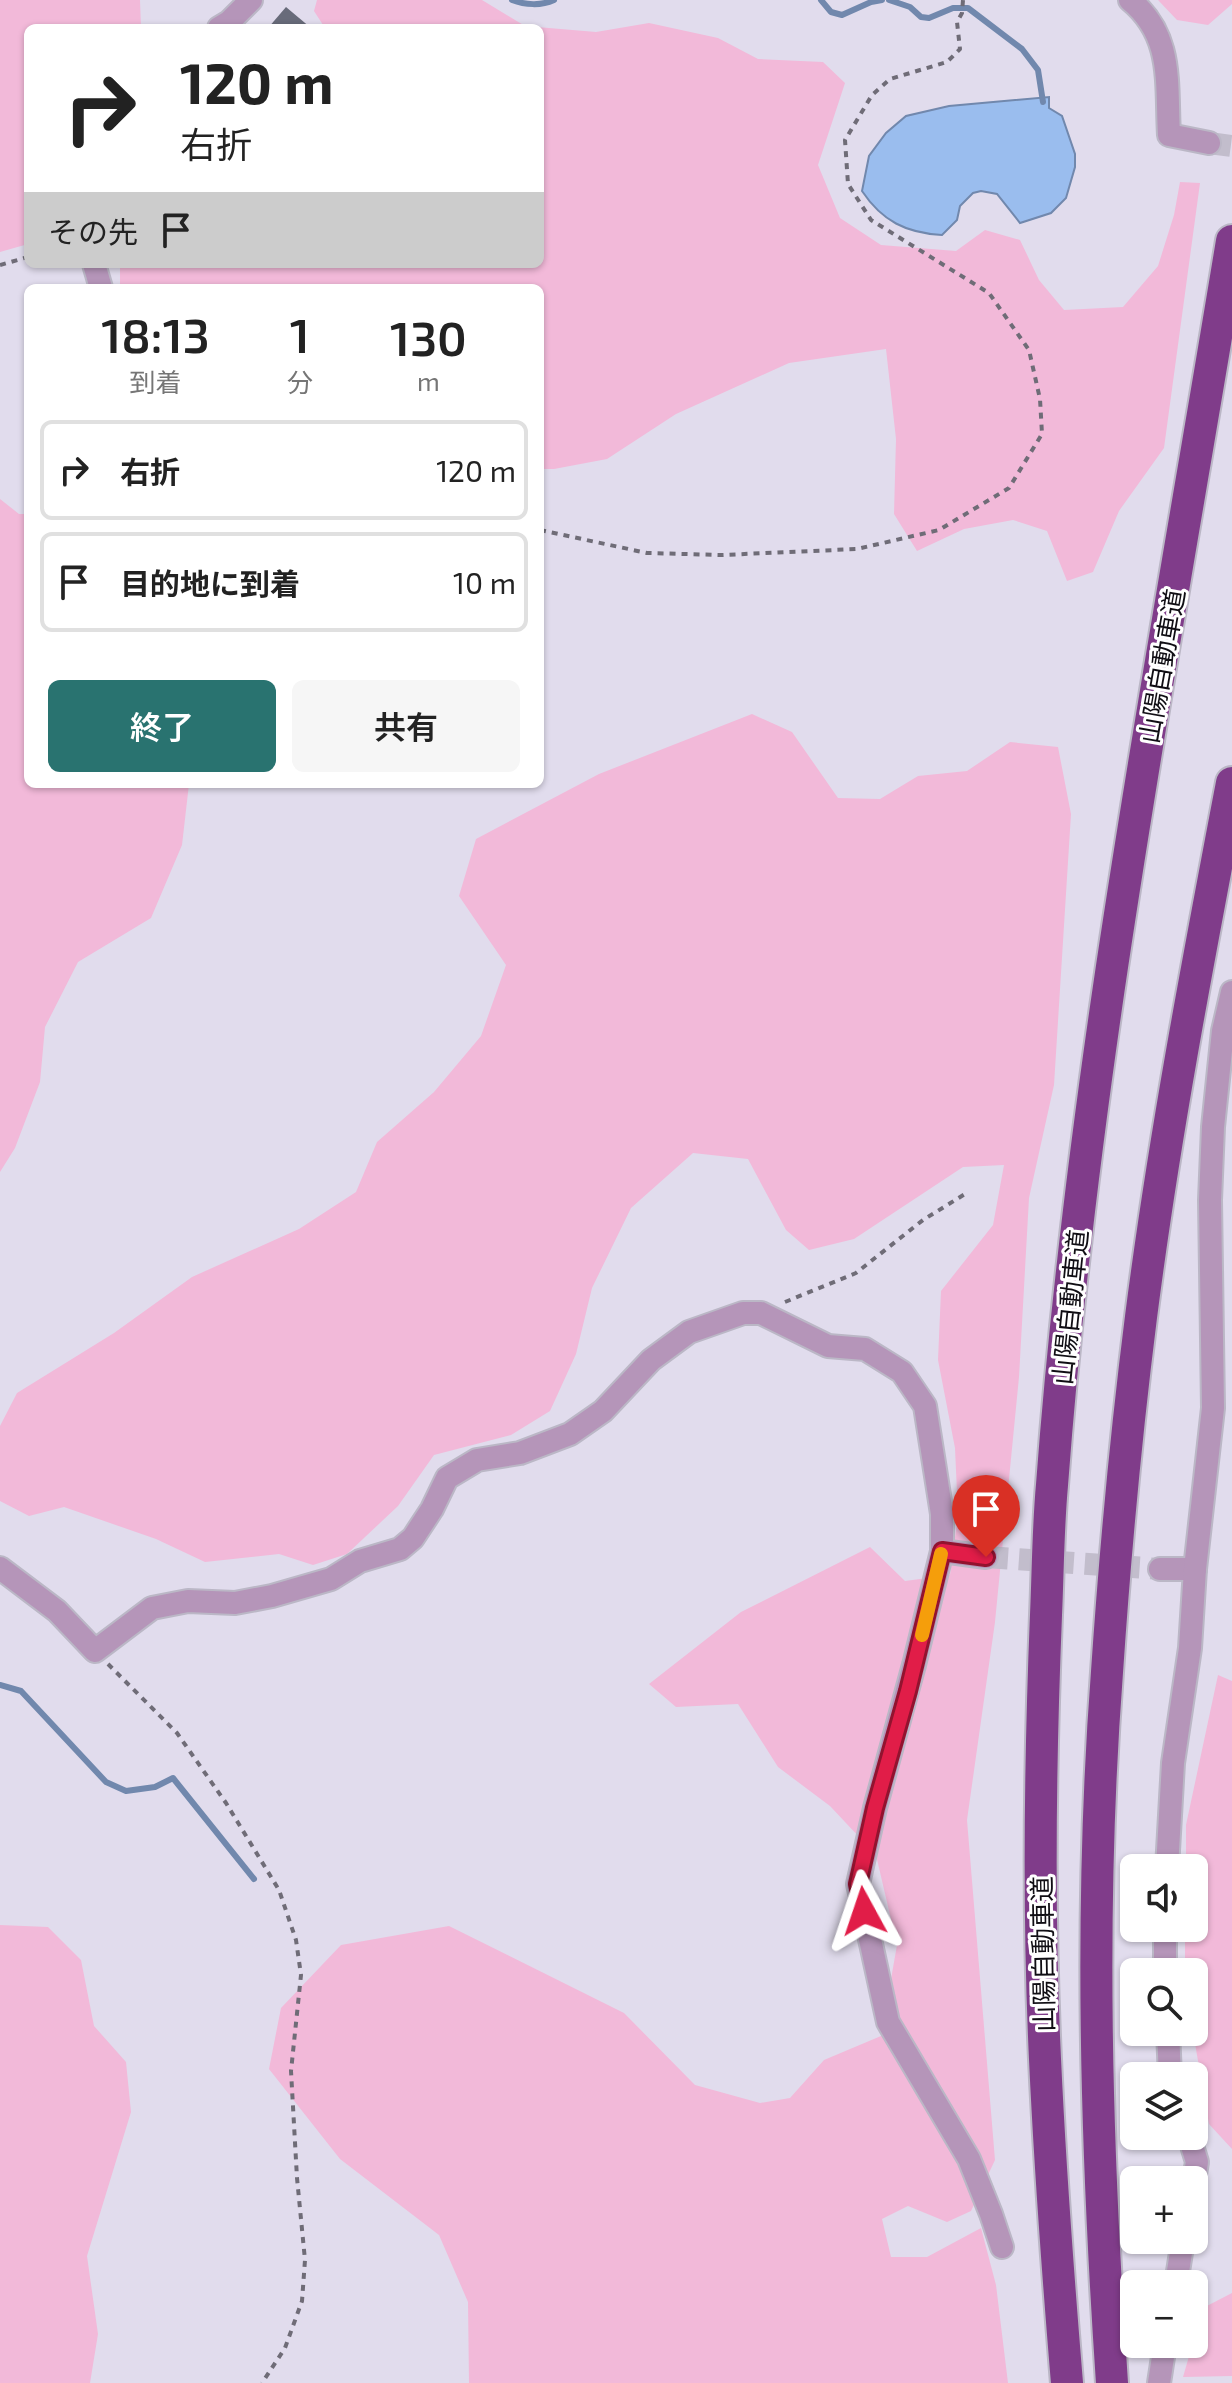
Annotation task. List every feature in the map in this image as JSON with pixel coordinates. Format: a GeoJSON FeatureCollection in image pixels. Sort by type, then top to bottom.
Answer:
{"type":"FeatureCollection","features":[{"type":"Feature","properties":{"kind":"highway","name":"山陽自動車道"},"geometry":{"type":"LineString","coordinates":[[1067,2383],[1046,2072],[1040,1864],[1051,1489],[1068,1302],[1112,957],[1232,241]]}},
{"type":"Feature","properties":{"kind":"highway","name":"山陽自動車道"},"geometry":{"type":"LineString","coordinates":[[1112,2383],[1102,2239],[1098,2051],[1098,1864],[1107,1674],[1141,1319],[1170,1123],[1232,783]]}},
{"type":"Feature","properties":{"kind":"street"},"geometry":{"type":"LineString","coordinates":[[226,24],[251,0]]}},
{"type":"Feature","properties":{"kind":"street"},"geometry":{"type":"LineString","coordinates":[[1130,0],[1159,35],[1165,56],[1169,135],[1209,143]]}},
{"type":"Feature","properties":{"kind":"street"},"geometry":{"type":"LineString","coordinates":[[1168,1854],[1173,1763],[1190,1648],[1195,1569],[1213,1408],[1210,1200],[1213,1127],[1223,1031],[1232,992]]}},
{"type":"Feature","properties":{"kind":"street"},"geometry":{"type":"LineString","coordinates":[[0,1568],[57,1611],[95,1651],[152,1608],[188,1601],[235,1603],[272,1596],[331,1579],[360,1561],[400,1549],[413,1538],[447,1478],[477,1460],[520,1453],[570,1434],[603,1411],[651,1360],[689,1332],[743,1313],[761,1313],[828,1346],[865,1349],[902,1372],[925,1406],[942,1514],[942,1551],[858,1884],[888,2022],[969,2159],[1002,2247]]}},
{"type":"Feature","properties":{"kind":"street"},"geometry":{"type":"LineString","coordinates":[[942,1551],[986,1557]]}},
{"type":"Feature","properties":{"kind":"street"},"geometry":{"type":"LineString","coordinates":[[1160,1569],[1195,1569]]}},
{"type":"Feature","properties":{"kind":"street"},"geometry":{"type":"LineString","coordinates":[[1159,2383],[1163,2358]]}},
{"type":"Feature","properties":{"kind":"path"},"geometry":{"type":"LineString","coordinates":[[544,531],[647,553],[722,555],[857,549],[939,530],[1009,488],[1042,434],[1040,399],[1029,350],[989,293],[871,220],[848,184],[845,140],[872,95],[890,79],[947,62],[960,49],[957,22],[962,13],[963,0]]}},
{"type":"Feature","properties":{"kind":"path"},"geometry":{"type":"LineString","coordinates":[[0,265],[24,258]]}},
{"type":"Feature","properties":{"kind":"path"},"geometry":{"type":"LineString","coordinates":[[761,1313],[856,1273],[923,1220],[965,1194]]}},
{"type":"Feature","properties":{"kind":"path"},"geometry":{"type":"LineString","coordinates":[[95,1651],[177,1733],[226,1803],[279,1890],[296,1940],[301,1975],[291,2071],[305,2260],[302,2301],[285,2348],[262,2383]]}},
{"type":"Feature","properties":{"kind":"shaded area"},"geometry":{"type":"Polygon","coordinates":[[[0,0],[140,0],[141,24],[24,24],[24,245],[0,252],[0,0]]]}},
{"type":"Feature","properties":{"kind":"shaded area"},"geometry":{"type":"Polygon","coordinates":[[[317,0],[482,0],[522,24],[322,24],[314,11],[317,0]]]}},
{"type":"Feature","properties":{"kind":"shaded area"},"geometry":{"type":"Polygon","coordinates":[[[1158,0],[1232,0],[1232,4],[1208,25],[1177,20],[1158,0]]]}},
{"type":"Feature","properties":{"kind":"shaded area"},"geometry":{"type":"Polygon","coordinates":[[[649,23],[718,38],[758,59],[823,62],[845,83],[818,165],[840,218],[881,245],[956,251],[985,230],[1020,240],[1039,280],[1064,310],[1123,307],[1158,266],[1174,215],[1180,182],[1200,183],[1164,448],[1119,511],[1093,572],[1067,581],[1047,531],[1013,520],[964,529],[917,551],[894,514],[896,439],[886,349],[789,363],[676,414],[607,459],[544,469],[544,284],[120,284],[120,268],[544,268],[544,28],[596,32],[649,23]]]}},
{"type":"Feature","properties":{"kind":"shaded area"},"geometry":{"type":"Polygon","coordinates":[[[0,499],[19,514],[24,514],[24,788],[189,788],[182,845],[151,918],[78,962],[45,1027],[40,1082],[15,1148],[0,1172],[0,499]]]}},
{"type":"Feature","properties":{"kind":"shaded area"},"geometry":{"type":"Polygon","coordinates":[[[752,714],[792,732],[838,798],[880,799],[918,776],[967,771],[1010,742],[1058,747],[1071,814],[1054,1085],[1029,1198],[1019,1377],[995,1622],[967,1820],[995,2160],[971,2211],[947,2222],[908,2206],[882,2219],[891,2257],[927,2257],[981,2228],[996,2285],[1008,2383],[469,2383],[468,2302],[439,2235],[340,2159],[269,2069],[281,2008],[341,1945],[449,1926],[624,2013],[695,2085],[760,2103],[790,2098],[824,2060],[881,2036],[897,1945],[876,1855],[830,1806],[778,1767],[738,1704],[676,1707],[649,1684],[741,1612],[870,1547],[905,1581],[950,1575],[958,1515],[955,1448],[938,1360],[941,1291],[993,1225],[1004,1165],[963,1167],[854,1239],[809,1250],[786,1230],[748,1159],[693,1153],[631,1208],[592,1288],[576,1354],[550,1411],[511,1435],[434,1455],[398,1506],[347,1554],[313,1565],[279,1554],[205,1562],[156,1539],[64,1507],[29,1516],[0,1501],[0,1426],[17,1393],[114,1333],[192,1277],[299,1229],[356,1192],[377,1142],[434,1092],[481,1036],[506,965],[459,896],[476,839],[599,774],[752,714]]]}},
{"type":"Feature","properties":{"kind":"shaded area"},"geometry":{"type":"Polygon","coordinates":[[[1218,1675],[1232,1681],[1232,2149],[1209,2124],[1208,2062],[1198,2062],[1195,2046],[1208,2046],[1208,1958],[1185,1958],[1185,1942],[1208,1942],[1208,1854],[1186,1854],[1186,1825],[1218,1675]]]}},
{"type":"Feature","properties":{"kind":"shaded area"},"geometry":{"type":"Polygon","coordinates":[[[0,1925],[48,1927],[81,1960],[94,2026],[126,2062],[131,2112],[87,2256],[98,2334],[90,2383],[0,2383],[0,1925]]]}},
{"type":"Feature","properties":{"kind":"shaded area"},"geometry":{"type":"Polygon","coordinates":[[[1232,2293],[1232,2376],[1183,2377],[1189,2358],[1208,2358],[1208,2305],[1232,2293]]]}},
{"type":"Feature","properties":{"kind":"water"},"geometry":{"type":"Polygon","coordinates":[[[1049,97],[1049,108],[1062,116],[1075,154],[1075,167],[1066,198],[1051,213],[1020,223],[997,194],[981,191],[973,193],[960,206],[957,220],[942,235],[929,234],[896,224],[878,210],[862,191],[869,156],[886,133],[906,116],[949,106],[1049,97]]]}},
{"type":"Feature","properties":{"kind":"building"},"geometry":{"type":"Polygon","coordinates":[[[286,7],[306,24],[271,24],[286,7]]]}},
{"type":"Feature","properties":{"kind":"waterway"},"geometry":{"type":"LineString","coordinates":[[512,0],[533,4],[554,0]]}},
{"type":"Feature","properties":{"kind":"waterway"},"geometry":{"type":"LineString","coordinates":[[821,0],[831,12],[842,15],[882,0]]}},
{"type":"Feature","properties":{"kind":"waterway"},"geometry":{"type":"LineString","coordinates":[[889,0],[929,18],[953,8],[968,8],[1022,49],[1038,70],[1043,102]]}},
{"type":"Feature","properties":{"kind":"waterway"},"geometry":{"type":"LineString","coordinates":[[0,1685],[21,1691],[106,1782],[126,1791],[155,1787],[173,1778],[254,1879]]}},
{"type":"Feature","properties":{"kind":"tunnel"},"geometry":{"type":"LineString","coordinates":[[1209,143],[1232,146]]}},
{"type":"Feature","properties":{"kind":"tunnel"},"geometry":{"type":"LineString","coordinates":[[986,1557],[1160,1569]]}},
{"type":"Feature","properties":{"kind":"slow traffic"},"geometry":{"type":"LineString","coordinates":[[922,1635],[941,1554]]}},
{"type":"Feature","properties":{"kind":"route"},"geometry":{"type":"LineString","coordinates":[[864,1911],[858,1884],[942,1551],[986,1557]]}}]}
